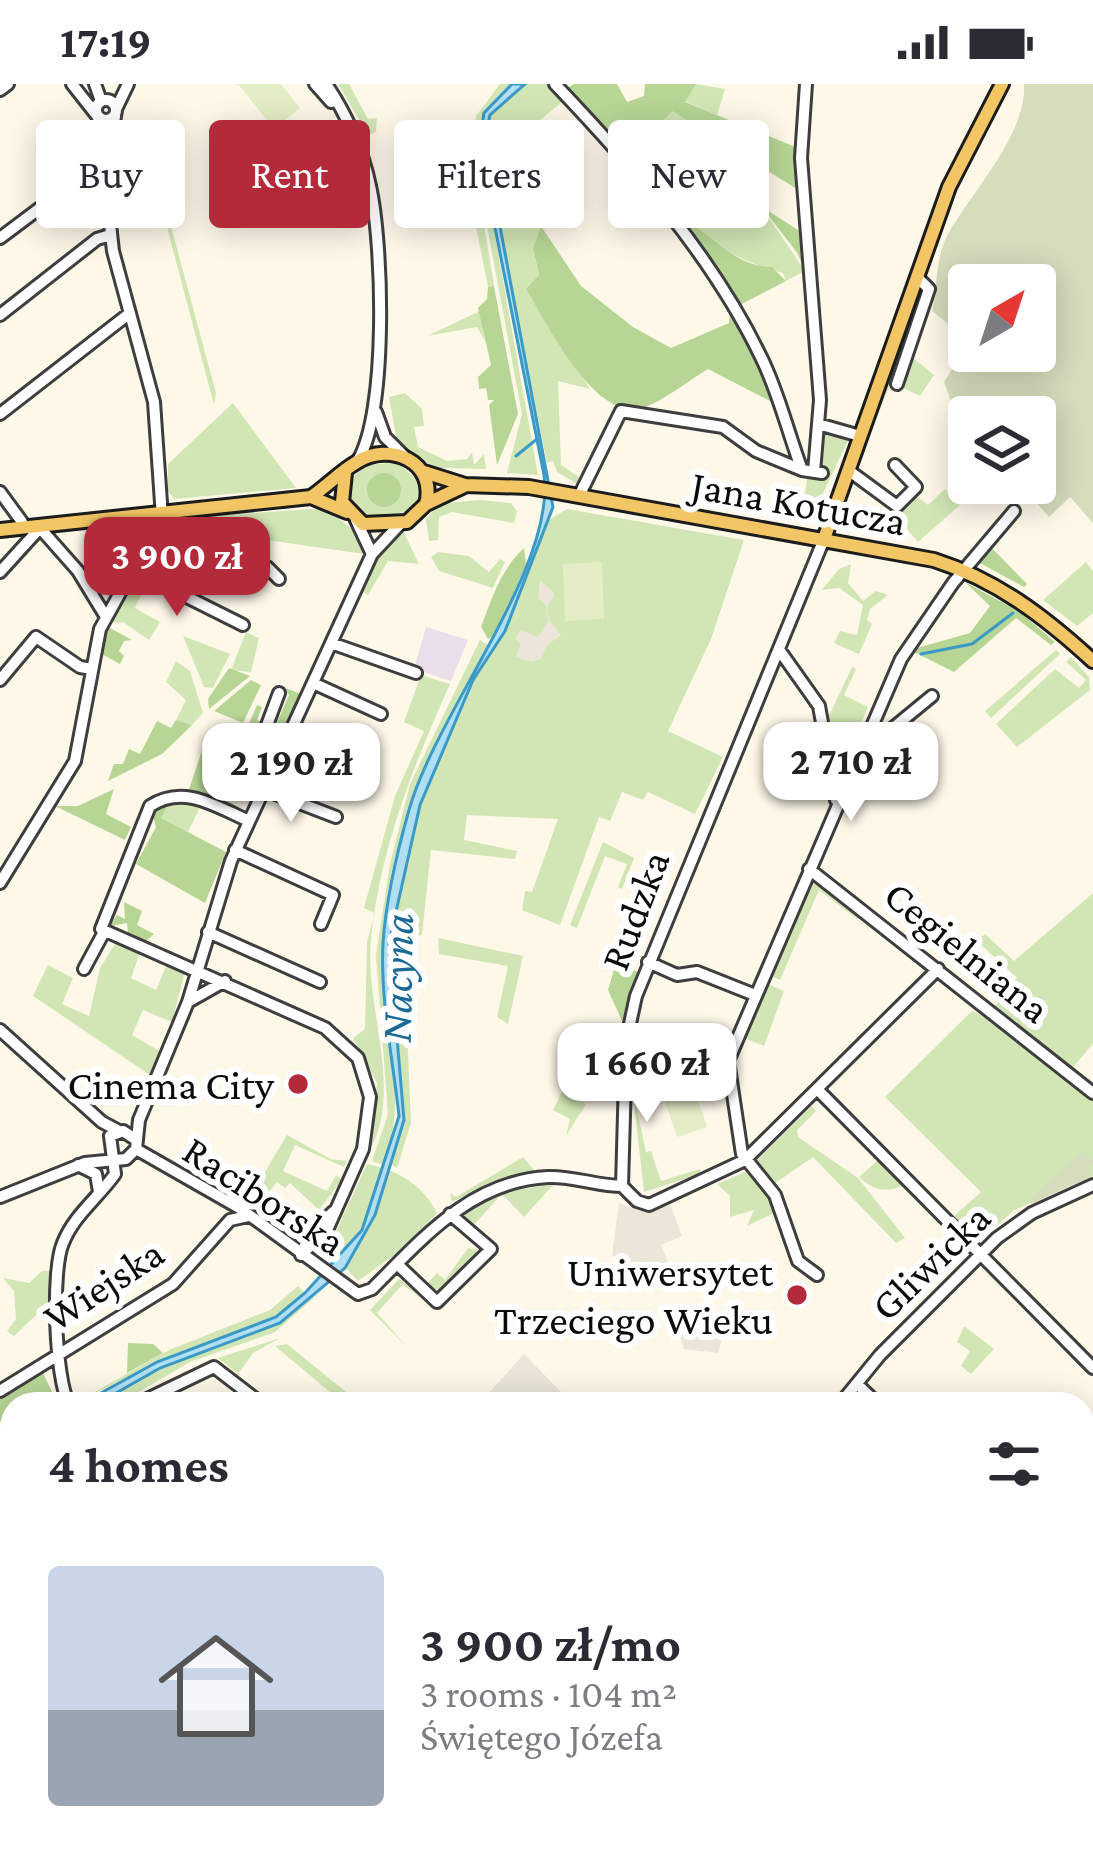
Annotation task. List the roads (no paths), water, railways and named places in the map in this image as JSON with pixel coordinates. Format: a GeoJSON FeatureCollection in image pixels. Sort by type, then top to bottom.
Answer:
{"type":"FeatureCollection","features":[{"type":"Feature","properties":{"kind":"main road","name":"Rudzka"},"geometry":{"type":"LineString","coordinates":[[824,539],[959,162],[1001,84]]}},
{"type":"Feature","properties":{"kind":"main road"},"geometry":{"type":"LineString","coordinates":[[0,528],[22,522],[311,497],[357,462],[374,456],[407,458],[424,472],[426,504],[414,519],[400,524],[374,526],[311,497]]}},
{"type":"Feature","properties":{"kind":"main road","name":"Jana Kotucza"},"geometry":{"type":"LineString","coordinates":[[424,472],[465,485],[529,488],[917,556],[964,571],[1030,607],[1093,662]]}},
{"type":"Feature","properties":{"kind":"main road"},"geometry":{"type":"LineString","coordinates":[[345,473],[340,493],[351,516]]}},
{"type":"Feature","properties":{"kind":"main road","name":"Jana Kotucza"},"geometry":{"type":"LineString","coordinates":[[426,504],[465,485]]}},
{"type":"Feature","properties":{"kind":"main road"},"geometry":{"type":"LineString","coordinates":[[0,528],[40,528],[109,516]]}},
{"type":"Feature","properties":{"kind":"street"},"geometry":{"type":"LineString","coordinates":[[0,90],[8,84]]}},
{"type":"Feature","properties":{"kind":"street"},"geometry":{"type":"LineString","coordinates":[[95,84],[110,107],[108,120]]}},
{"type":"Feature","properties":{"kind":"street"},"geometry":{"type":"LineString","coordinates":[[98,117],[125,84]]}},
{"type":"Feature","properties":{"kind":"street"},"geometry":{"type":"LineString","coordinates":[[315,84],[338,109]]}},
{"type":"Feature","properties":{"kind":"street"},"geometry":{"type":"LineString","coordinates":[[326,84],[360,150],[377,225],[376,410],[368,443],[357,462]]}},
{"type":"Feature","properties":{"kind":"street"},"geometry":{"type":"LineString","coordinates":[[555,84],[624,158],[707,268],[761,357],[813,472]]}},
{"type":"Feature","properties":{"kind":"street"},"geometry":{"type":"LineString","coordinates":[[806,84],[801,158],[812,268],[818,424],[813,472]]}},
{"type":"Feature","properties":{"kind":"street"},"geometry":{"type":"LineString","coordinates":[[75,87],[110,107]]}},
{"type":"Feature","properties":{"kind":"street"},"geometry":{"type":"LineString","coordinates":[[75,87],[98,120]]}},
{"type":"Feature","properties":{"kind":"street"},"geometry":{"type":"LineString","coordinates":[[0,238],[36,210]]}},
{"type":"Feature","properties":{"kind":"street"},"geometry":{"type":"LineString","coordinates":[[0,883],[4,863],[75,761],[106,616],[149,541],[161,510],[155,409],[109,228]]}},
{"type":"Feature","properties":{"kind":"street"},"geometry":{"type":"LineString","coordinates":[[0,315],[97,239],[110,235]]}},
{"type":"Feature","properties":{"kind":"street","name":"Rudzka"},"geometry":{"type":"LineString","coordinates":[[897,384],[928,289],[916,277]]}},
{"type":"Feature","properties":{"kind":"street"},"geometry":{"type":"LineString","coordinates":[[0,414],[130,313]]}},
{"type":"Feature","properties":{"kind":"street"},"geometry":{"type":"LineString","coordinates":[[376,410],[384,435],[407,458]]}},
{"type":"Feature","properties":{"kind":"street"},"geometry":{"type":"LineString","coordinates":[[573,495],[621,411],[723,427],[756,451],[813,472]]}},
{"type":"Feature","properties":{"kind":"street"},"geometry":{"type":"LineString","coordinates":[[818,424],[860,436]]}},
{"type":"Feature","properties":{"kind":"street"},"geometry":{"type":"LineString","coordinates":[[848,470],[897,506],[916,488],[896,465]]}},
{"type":"Feature","properties":{"kind":"street"},"geometry":{"type":"LineString","coordinates":[[0,492],[22,522]]}},
{"type":"Feature","properties":{"kind":"street"},"geometry":{"type":"LineString","coordinates":[[817,1275],[798,1262],[775,1195],[746,1160],[727,1067],[852,763],[912,641],[1014,512]]}},
{"type":"Feature","properties":{"kind":"street"},"geometry":{"type":"LineString","coordinates":[[351,516],[372,554]]}},
{"type":"Feature","properties":{"kind":"street"},"geometry":{"type":"LineString","coordinates":[[64,1392],[58,1376],[59,1253],[73,1223],[116,1172],[113,1156],[188,1002],[235,850],[372,554],[400,524]]}},
{"type":"Feature","properties":{"kind":"street"},"geometry":{"type":"LineString","coordinates":[[0,572],[40,528],[78,571],[106,616]]}},
{"type":"Feature","properties":{"kind":"street","name":"Rudzka"},"geometry":{"type":"LineString","coordinates":[[622,1186],[626,1042],[648,962],[824,539]]}},
{"type":"Feature","properties":{"kind":"street"},"geometry":{"type":"LineString","coordinates":[[149,541],[267,566],[278,580]]}},
{"type":"Feature","properties":{"kind":"street"},"geometry":{"type":"LineString","coordinates":[[133,571],[243,625]]}},
{"type":"Feature","properties":{"kind":"street"},"geometry":{"type":"LineString","coordinates":[[0,680],[36,637],[80,667],[92,669]]}},
{"type":"Feature","properties":{"kind":"street"},"geometry":{"type":"LineString","coordinates":[[331,643],[416,673]]}},
{"type":"Feature","properties":{"kind":"street"},"geometry":{"type":"LineString","coordinates":[[780,651],[819,706],[836,800]]}},
{"type":"Feature","properties":{"kind":"street"},"geometry":{"type":"LineString","coordinates":[[313,683],[381,714]]}},
{"type":"Feature","properties":{"kind":"street"},"geometry":{"type":"LineString","coordinates":[[279,693],[248,771],[264,788],[336,817]]}},
{"type":"Feature","properties":{"kind":"street"},"geometry":{"type":"LineString","coordinates":[[852,763],[932,696]]}},
{"type":"Feature","properties":{"kind":"street"},"geometry":{"type":"LineString","coordinates":[[263,736],[282,749]]}},
{"type":"Feature","properties":{"kind":"street"},"geometry":{"type":"LineString","coordinates":[[248,821],[193,796],[166,795],[150,806],[101,926],[104,932],[330,1030],[361,1063],[370,1097],[365,1140],[336,1210],[302,1255]]}},
{"type":"Feature","properties":{"kind":"street"},"geometry":{"type":"LineString","coordinates":[[235,850],[332,895],[321,924]]}},
{"type":"Feature","properties":{"kind":"street","name":"Cegielniana"},"geometry":{"type":"LineString","coordinates":[[809,869],[1090,1085]]}},
{"type":"Feature","properties":{"kind":"street"},"geometry":{"type":"LineString","coordinates":[[664,921],[679,927]]}},
{"type":"Feature","properties":{"kind":"street"},"geometry":{"type":"LineString","coordinates":[[84,969],[104,932]]}},
{"type":"Feature","properties":{"kind":"street"},"geometry":{"type":"LineString","coordinates":[[208,932],[320,982]]}},
{"type":"Feature","properties":{"kind":"street"},"geometry":{"type":"LineString","coordinates":[[648,962],[677,975],[697,972],[755,995]]}},
{"type":"Feature","properties":{"kind":"street"},"geometry":{"type":"LineString","coordinates":[[450,1214],[491,1249],[437,1302],[398,1265],[450,1214],[493,1189],[531,1179],[622,1186],[637,1202],[649,1204],[746,1160],[938,969]]}},
{"type":"Feature","properties":{"kind":"street"},"geometry":{"type":"LineString","coordinates":[[188,1002],[206,988],[224,984]]}},
{"type":"Feature","properties":{"kind":"street","name":"Raciborska"},"geometry":{"type":"LineString","coordinates":[[0,1030],[149,1158],[248,1216],[358,1294],[372,1289],[398,1265]]}},
{"type":"Feature","properties":{"kind":"street"},"geometry":{"type":"LineString","coordinates":[[818,1090],[1088,1364],[1093,1349]]}},
{"type":"Feature","properties":{"kind":"street"},"geometry":{"type":"LineString","coordinates":[[0,1197],[81,1164],[113,1156],[128,1158],[126,1135]]}},
{"type":"Feature","properties":{"kind":"street"},"geometry":{"type":"LineString","coordinates":[[126,1135],[149,1158]]}},
{"type":"Feature","properties":{"kind":"street"},"geometry":{"type":"LineString","coordinates":[[81,1164],[126,1135]]}},
{"type":"Feature","properties":{"kind":"street"},"geometry":{"type":"LineString","coordinates":[[81,1164],[96,1174],[99,1192]]}},
{"type":"Feature","properties":{"kind":"street","name":"Gliwicka"},"geometry":{"type":"LineString","coordinates":[[850,1392],[981,1253],[1032,1213],[1093,1185]]}},
{"type":"Feature","properties":{"kind":"street"},"geometry":{"type":"LineString","coordinates":[[226,1202],[230,1220],[248,1216]]}},
{"type":"Feature","properties":{"kind":"street","name":"Wiejska"},"geometry":{"type":"LineString","coordinates":[[0,1391],[180,1280],[230,1220]]}},
{"type":"Feature","properties":{"kind":"street"},"geometry":{"type":"LineString","coordinates":[[284,1243],[313,1240]]}},
{"type":"Feature","properties":{"kind":"street"},"geometry":{"type":"LineString","coordinates":[[313,1240],[321,1267]]}},
{"type":"Feature","properties":{"kind":"street"},"geometry":{"type":"LineString","coordinates":[[161,1392],[214,1366],[247,1392]]}},
{"type":"Feature","properties":{"kind":"street"},"geometry":{"type":"LineString","coordinates":[[856,1384],[865,1392]]}},
{"type":"Feature","properties":{"kind":"water"},"geometry":{"type":"Polygon","coordinates":[[[512,84],[525,84],[489,120],[483,120],[512,84]]]}},
{"type":"Feature","properties":{"kind":"water"},"geometry":{"type":"Polygon","coordinates":[[[495,228],[500,228],[553,507],[505,631],[473,680],[420,805],[389,943],[404,1120],[375,1215],[345,1268],[280,1323],[160,1368],[118,1392],[103,1392],[157,1362],[276,1317],[305,1293],[362,1230],[399,1116],[385,1008],[383,943],[400,842],[423,772],[532,553],[543,512],[544,475],[495,228]]]}},
{"type":"Feature","properties":{"kind":"waterway"},"geometry":{"type":"LineString","coordinates":[[516,456],[537,439]]}},
{"type":"Feature","properties":{"kind":"waterway"},"geometry":{"type":"LineString","coordinates":[[921,654],[972,644],[1013,613]]}},
{"type":"Feature","properties":{"kind":"place","name":"Cinema City"},"geometry":{"type":"Point","coordinates":[298,1084]}},
{"type":"Feature","properties":{"kind":"place","name":"Uniwersytet Trzeciego Wieku"},"geometry":{"type":"Point","coordinates":[797,1295]}},
{"type":"Feature","properties":{"kind":"water label","name":"Nacyna"},"geometry":{"type":"Point","coordinates":[396,978]}}]}
